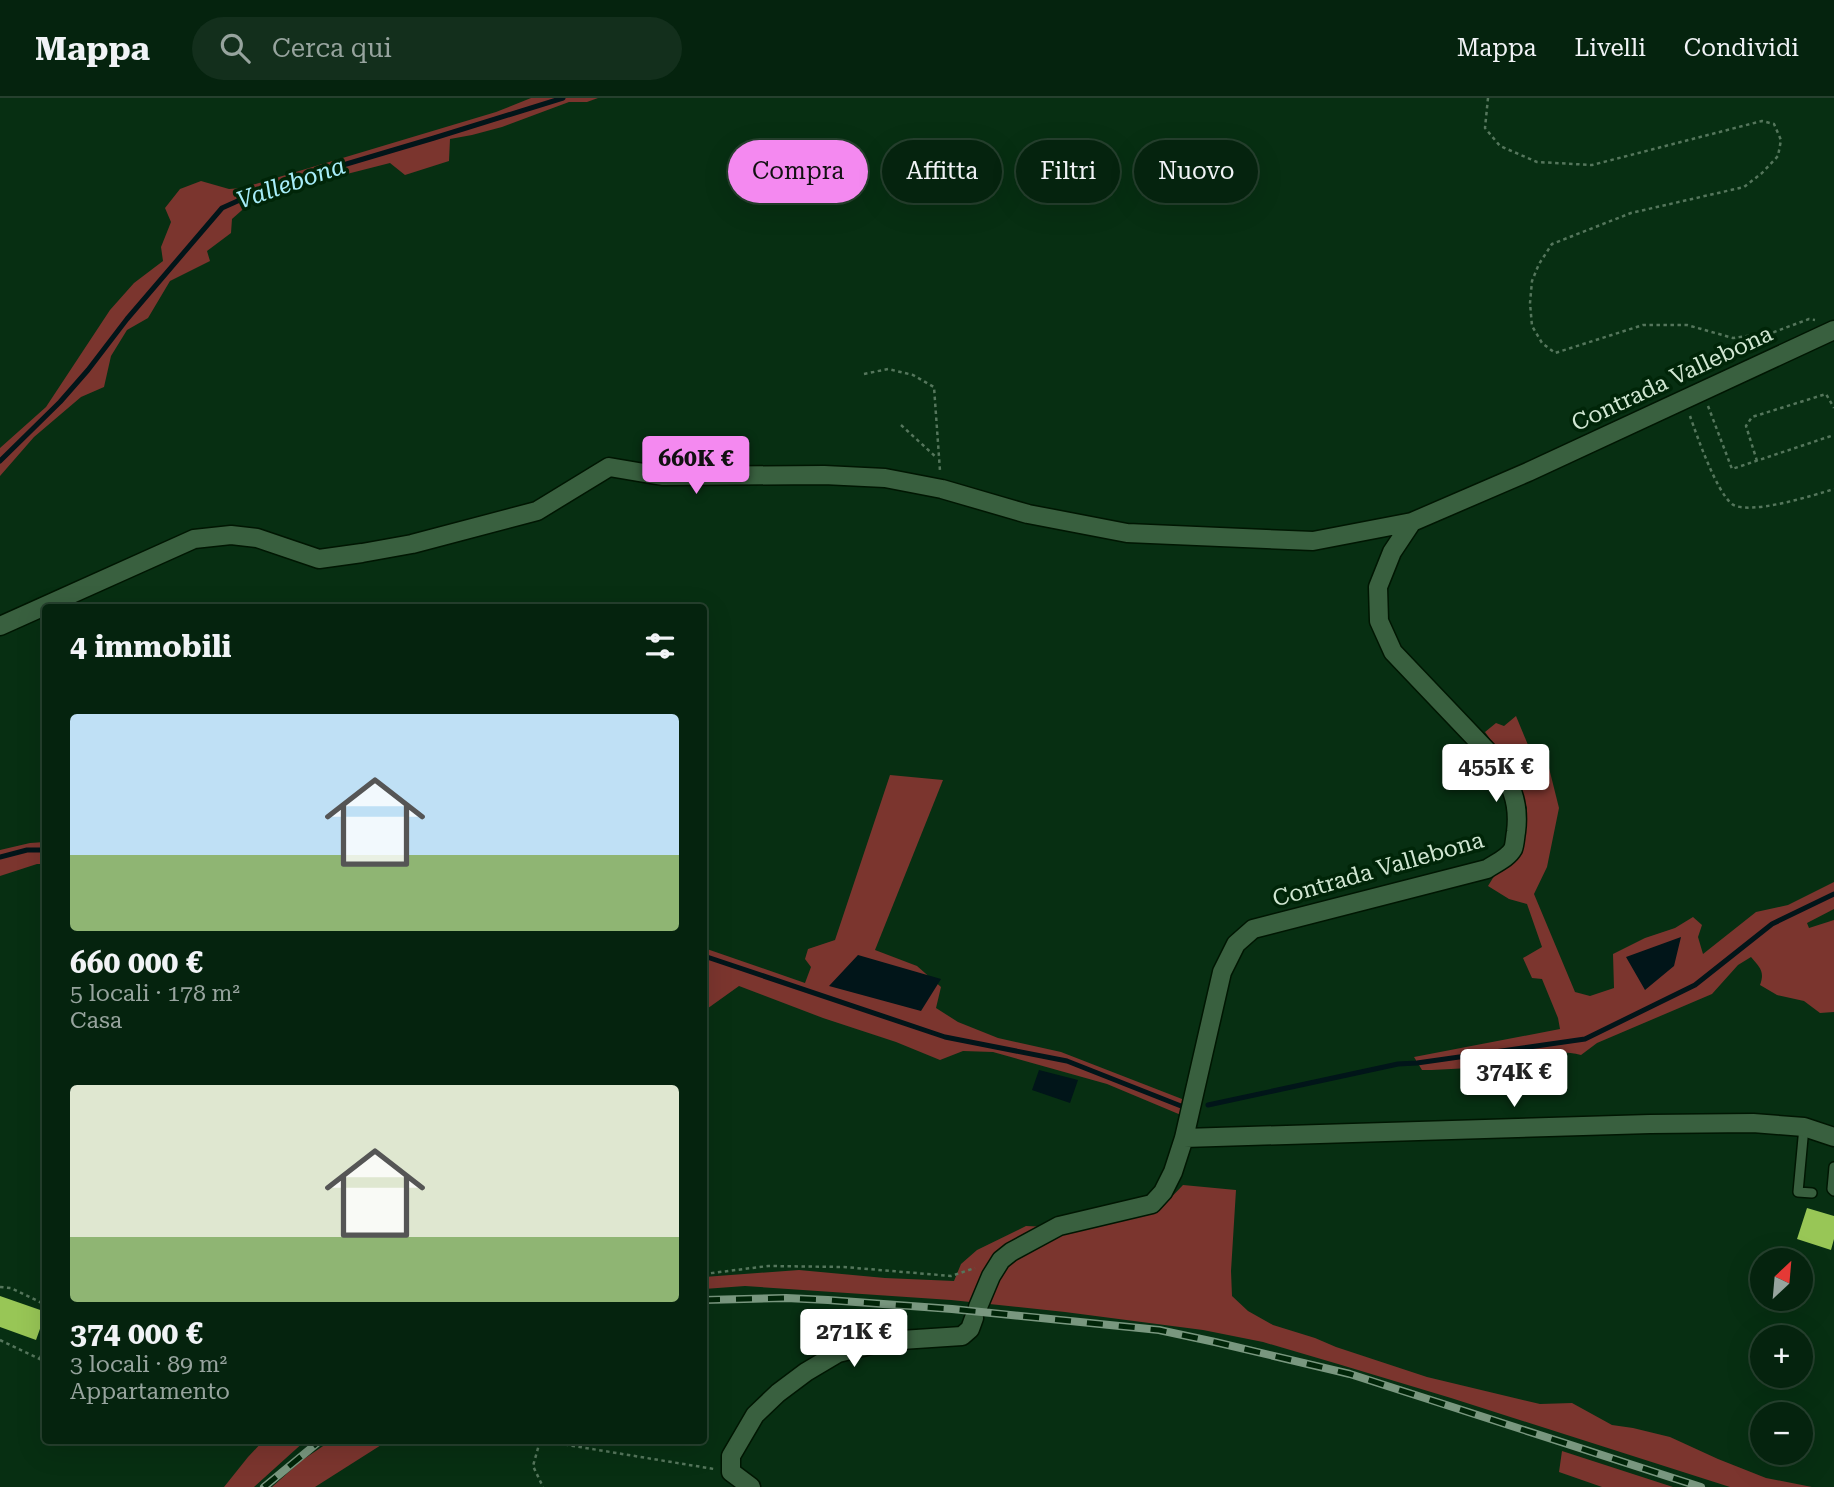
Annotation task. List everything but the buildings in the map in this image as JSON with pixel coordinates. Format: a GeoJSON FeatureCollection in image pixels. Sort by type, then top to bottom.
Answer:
{"type":"FeatureCollection","features":[{"type":"Feature","properties":{"kind":"street","name":"Contrada Vallebona"},"geometry":{"type":"LineString","coordinates":[[1001,1260],[1059,1226],[1152,1204],[1163,1192],[1184,1138],[1222,972],[1236,944],[1253,929],[1487,869],[1503,860],[1514,848],[1516,800],[1505,775],[1492,756],[1393,652],[1379,621],[1378,587],[1392,552],[1412,522],[1528,472],[1830,331]]}},
{"type":"Feature","properties":{"kind":"street"},"geometry":{"type":"LineString","coordinates":[[49,604],[194,539],[231,535],[257,538],[319,559],[362,553],[412,544],[537,511],[609,467],[662,476],[824,475],[885,478],[942,489],[1028,514],[1127,533],[1313,541],[1412,522]]}},
{"type":"Feature","properties":{"kind":"street"},"geometry":{"type":"LineString","coordinates":[[0,626],[42,607]]}},
{"type":"Feature","properties":{"kind":"street"},"geometry":{"type":"LineString","coordinates":[[1184,1138],[1753,1123],[1804,1127],[1834,1137]]}},
{"type":"Feature","properties":{"kind":"street"},"geometry":{"type":"LineString","coordinates":[[751,1487],[731,1472],[731,1456],[755,1415],[778,1393],[838,1353],[886,1340],[962,1336],[970,1329],[991,1276],[1001,1260]]}},
{"type":"Feature","properties":{"kind":"lane"},"geometry":{"type":"LineString","coordinates":[[1804,1127],[1798,1192],[1812,1193]]}},
{"type":"Feature","properties":{"kind":"lane"},"geometry":{"type":"LineString","coordinates":[[1834,1167],[1834,1191]]}},
{"type":"Feature","properties":{"kind":"path"},"geometry":{"type":"LineString","coordinates":[[1488,98],[1485,128],[1500,146],[1537,162],[1592,165],[1762,121],[1774,124],[1782,140],[1778,156],[1744,187],[1631,213],[1552,244],[1532,281],[1530,303],[1532,326],[1542,344],[1555,353],[1643,325],[1687,325],[1733,338],[1774,332],[1809,319],[1821,320],[1830,331]]}},
{"type":"Feature","properties":{"kind":"path"},"geometry":{"type":"LineString","coordinates":[[864,374],[888,369],[914,375],[934,387],[942,489]]}},
{"type":"Feature","properties":{"kind":"path"},"geometry":{"type":"LineString","coordinates":[[1702,392],[1732,469],[1834,435]]}},
{"type":"Feature","properties":{"kind":"path"},"geometry":{"type":"LineString","coordinates":[[1758,461],[1746,426],[1752,417],[1826,394],[1834,408]]}},
{"type":"Feature","properties":{"kind":"path"},"geometry":{"type":"LineString","coordinates":[[1685,400],[1714,479],[1732,504],[1739,507],[1793,502],[1834,489]]}},
{"type":"Feature","properties":{"kind":"path"},"geometry":{"type":"LineString","coordinates":[[901,425],[939,459]]}},
{"type":"Feature","properties":{"kind":"path"},"geometry":{"type":"LineString","coordinates":[[707,1274],[768,1266],[844,1267],[951,1276],[1001,1260]]}},
{"type":"Feature","properties":{"kind":"path"},"geometry":{"type":"LineString","coordinates":[[0,1287],[11,1288],[42,1303]]}},
{"type":"Feature","properties":{"kind":"path"},"geometry":{"type":"LineString","coordinates":[[0,1340],[40,1359],[42,1354]]}},
{"type":"Feature","properties":{"kind":"path"},"geometry":{"type":"LineString","coordinates":[[537,1444],[533,1466],[543,1487]]}},
{"type":"Feature","properties":{"kind":"path"},"geometry":{"type":"LineString","coordinates":[[557,1444],[731,1472]]}},
{"type":"Feature","properties":{"kind":"shaded area"},"geometry":{"type":"Polygon","coordinates":[[[531,98],[598,98],[587,102],[569,102],[502,127],[450,139],[449,161],[405,175],[390,163],[288,189],[250,203],[232,219],[231,233],[207,251],[210,261],[170,281],[148,318],[127,330],[111,356],[104,387],[81,397],[34,437],[0,476],[0,448],[46,407],[110,310],[134,283],[163,261],[161,247],[171,222],[165,208],[180,189],[201,181],[229,189],[242,188],[496,112],[531,98]]]}},
{"type":"Feature","properties":{"kind":"shaded area"},"geometry":{"type":"Polygon","coordinates":[[[1516,716],[1528,745],[1549,768],[1559,808],[1547,867],[1534,894],[1575,992],[1590,996],[1614,988],[1613,954],[1645,938],[1675,928],[1693,917],[1702,925],[1698,937],[1703,954],[1756,912],[1788,905],[1834,882],[1834,909],[1807,923],[1809,928],[1834,920],[1834,1012],[1820,1013],[1804,1001],[1777,995],[1760,985],[1762,973],[1751,957],[1738,965],[1712,994],[1597,1043],[1581,1055],[1560,1052],[1480,1066],[1422,1070],[1414,1057],[1560,1029],[1542,979],[1532,978],[1523,958],[1542,947],[1527,904],[1509,899],[1488,886],[1496,873],[1518,858],[1524,837],[1527,808],[1510,767],[1485,732],[1496,723],[1504,726],[1516,716]]]}},
{"type":"Feature","properties":{"kind":"shaded area"},"geometry":{"type":"Polygon","coordinates":[[[890,775],[943,780],[875,950],[917,966],[941,987],[936,1008],[958,1022],[998,1038],[1061,1052],[1182,1099],[1181,1115],[1107,1084],[993,1052],[963,1051],[940,1060],[739,986],[707,1009],[707,949],[805,983],[811,967],[805,959],[808,949],[835,940],[890,775]]]}},
{"type":"Feature","properties":{"kind":"shaded area"},"geometry":{"type":"Polygon","coordinates":[[[42,842],[42,864],[0,876],[0,850],[42,842]]]}},
{"type":"Feature","properties":{"kind":"shaded area"},"geometry":{"type":"Polygon","coordinates":[[[1681,937],[1674,966],[1645,990],[1626,957],[1681,937]]]}},
{"type":"Feature","properties":{"kind":"shaded area"},"geometry":{"type":"Polygon","coordinates":[[[858,955],[941,979],[921,1011],[829,986],[858,955]]]}},
{"type":"Feature","properties":{"kind":"shaded area"},"geometry":{"type":"Polygon","coordinates":[[[1039,1070],[1078,1080],[1070,1103],[1032,1090],[1039,1070]]]}},
{"type":"Feature","properties":{"kind":"shaded area"},"geometry":{"type":"Polygon","coordinates":[[[1183,1185],[1236,1190],[1232,1296],[1248,1311],[1273,1325],[1427,1377],[1540,1404],[1572,1403],[1612,1425],[1670,1437],[1766,1478],[1812,1487],[1730,1487],[1338,1364],[1263,1342],[1203,1330],[951,1300],[745,1286],[707,1289],[707,1277],[799,1270],[954,1281],[961,1264],[977,1250],[1026,1226],[1069,1228],[1163,1206],[1183,1185]]]}},
{"type":"Feature","properties":{"kind":"shaded area"},"geometry":{"type":"Polygon","coordinates":[[[260,1444],[302,1444],[254,1487],[224,1487],[260,1444]]]}},
{"type":"Feature","properties":{"kind":"shaded area"},"geometry":{"type":"Polygon","coordinates":[[[326,1444],[383,1444],[315,1487],[272,1487],[301,1461],[326,1444]]]}},
{"type":"Feature","properties":{"kind":"shaded area"},"geometry":{"type":"Polygon","coordinates":[[[1562,1451],[1673,1487],[1602,1487],[1559,1472],[1562,1451]]]}},
{"type":"Feature","properties":{"kind":"waterway","name":"Vallebona"},"geometry":{"type":"LineString","coordinates":[[0,461],[60,402],[222,208],[269,187],[563,98]]}},
{"type":"Feature","properties":{"kind":"waterway"},"geometry":{"type":"LineString","coordinates":[[0,857],[27,850],[42,850]]}},
{"type":"Feature","properties":{"kind":"waterway"},"geometry":{"type":"LineString","coordinates":[[1208,1105],[1398,1064],[1585,1039],[1695,985],[1772,924],[1834,894]]}},
{"type":"Feature","properties":{"kind":"waterway"},"geometry":{"type":"LineString","coordinates":[[707,957],[945,1037],[1067,1061],[1181,1106]]}},
{"type":"Feature","properties":{"kind":"railway"},"geometry":{"type":"LineString","coordinates":[[707,1300],[828,1300],[952,1309],[1159,1330],[1350,1374],[1701,1487]]}},
{"type":"Feature","properties":{"kind":"railway"},"geometry":{"type":"LineString","coordinates":[[264,1487],[316,1444]]}}]}
